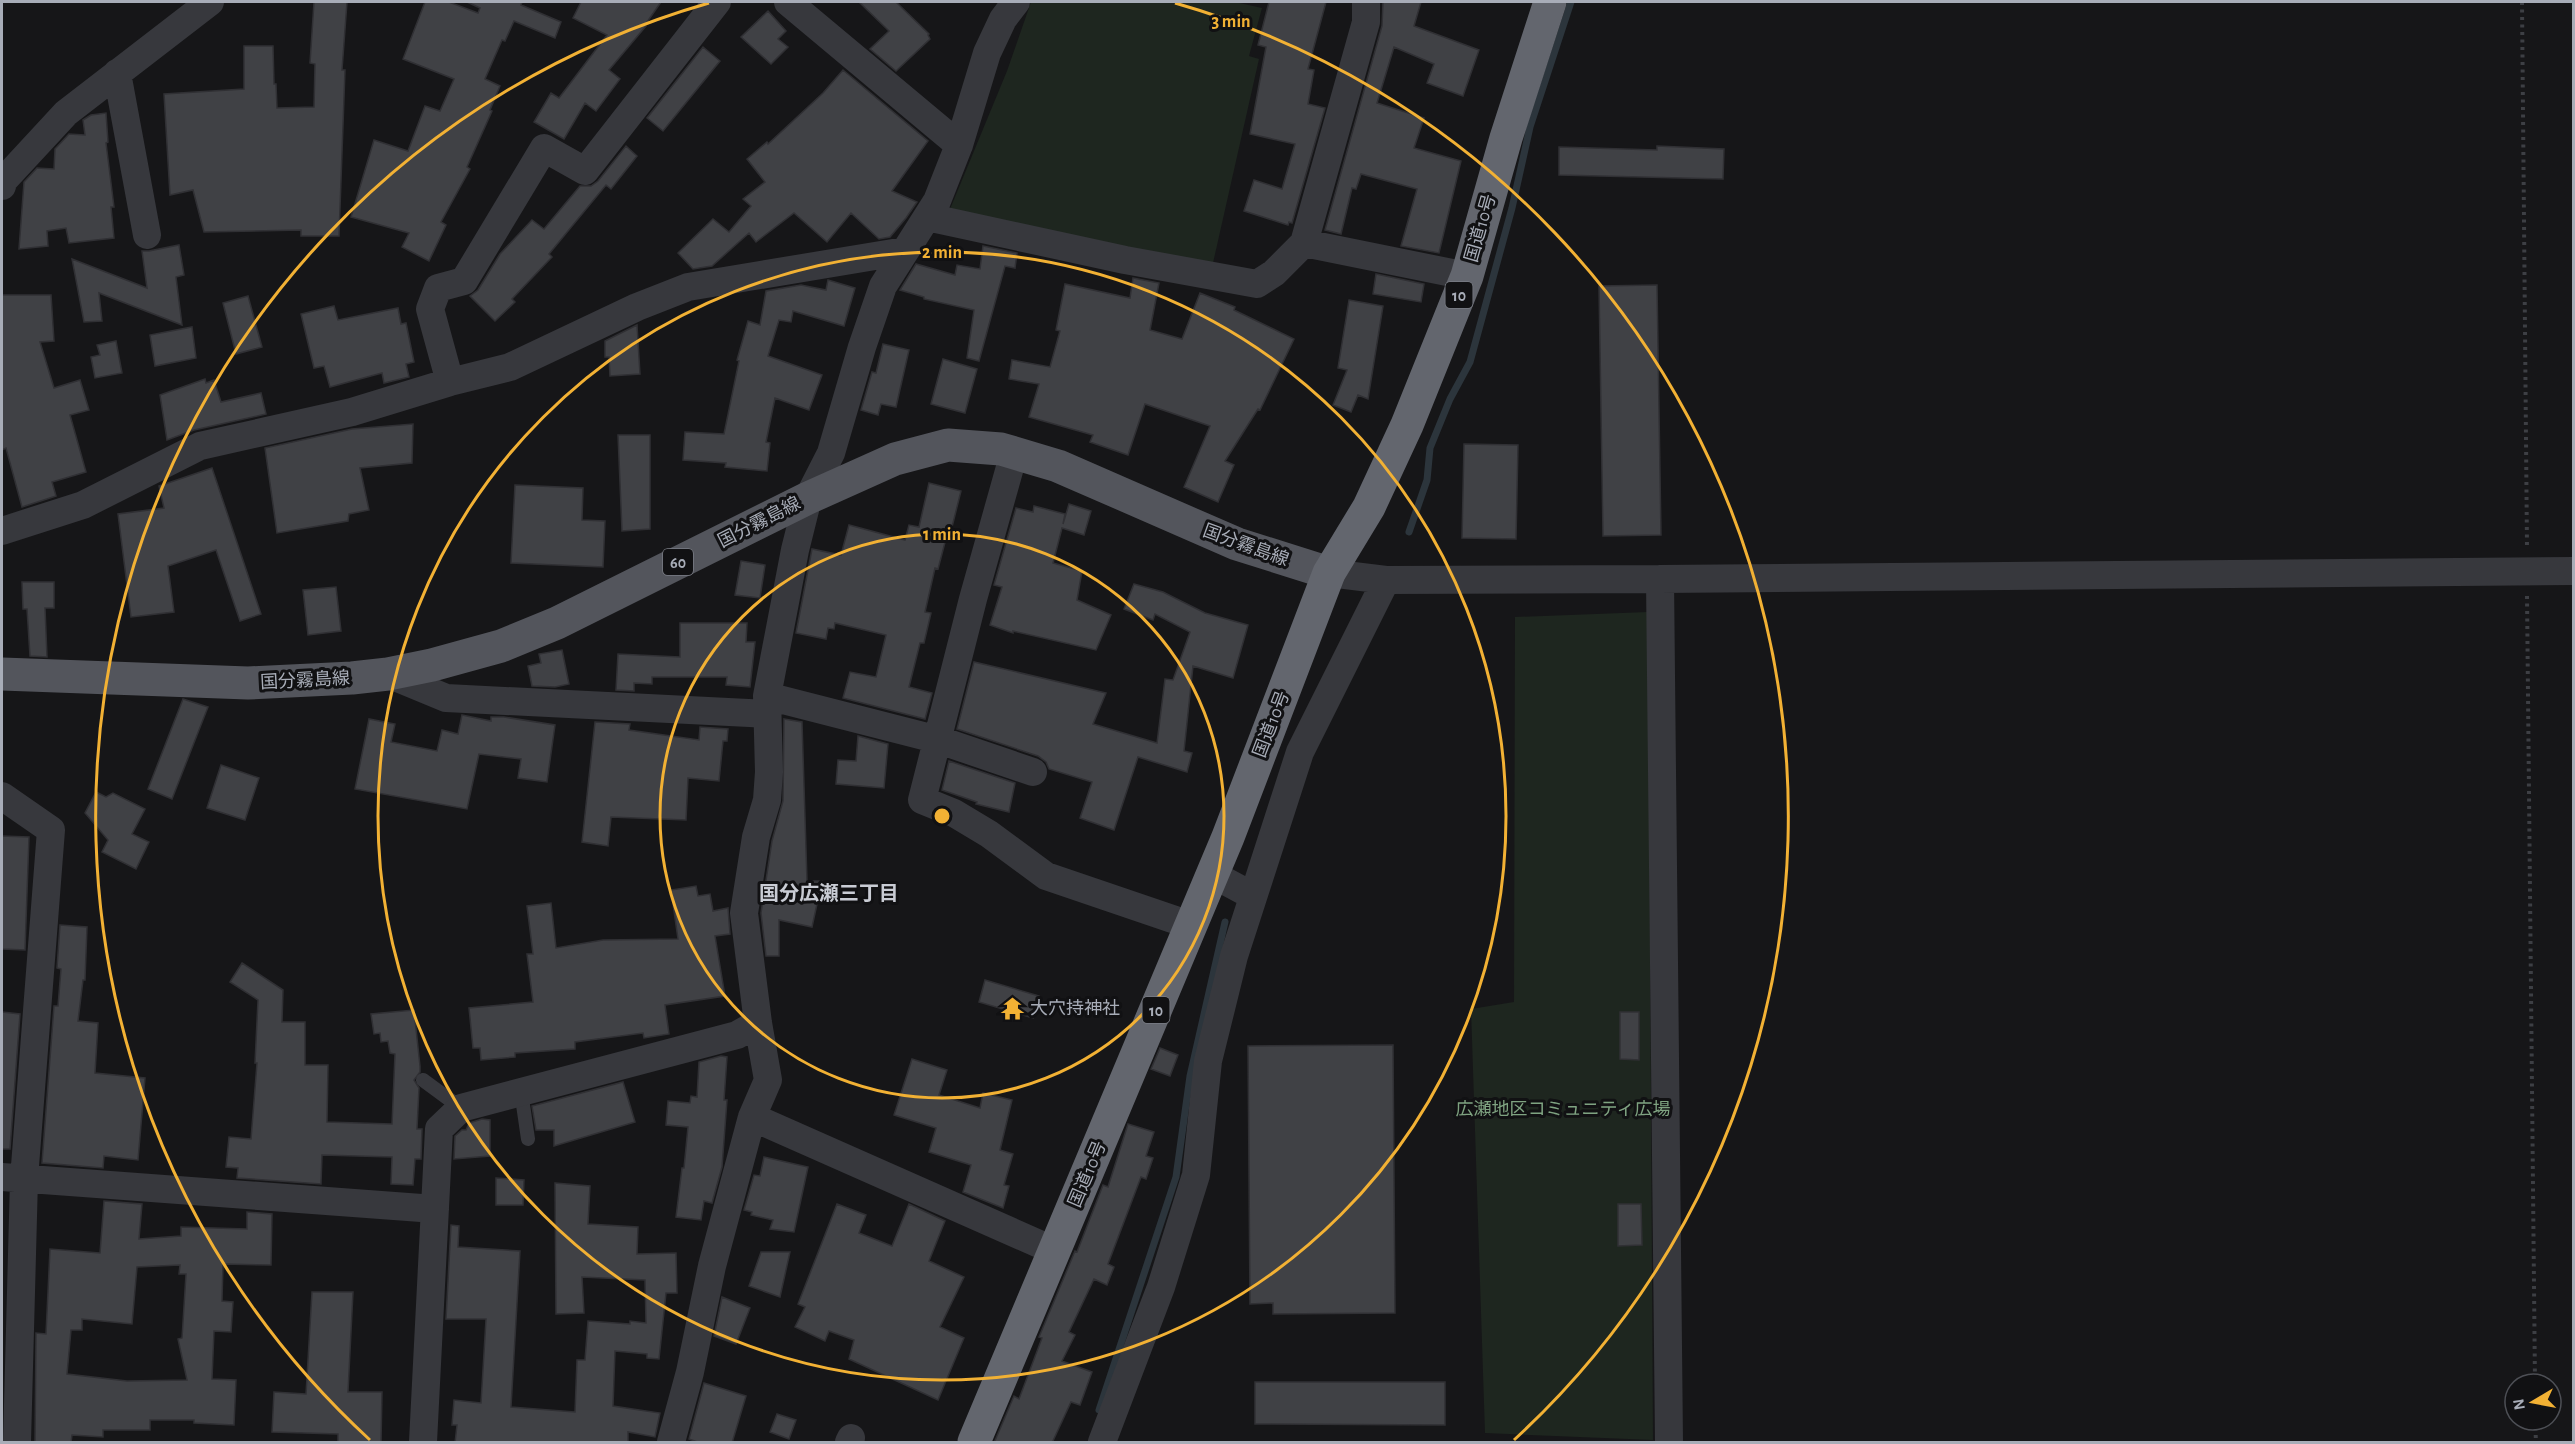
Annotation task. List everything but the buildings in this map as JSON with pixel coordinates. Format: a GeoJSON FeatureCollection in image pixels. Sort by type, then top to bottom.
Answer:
{"type":"FeatureCollection","features":[{"type":"Feature","properties":{"kind":"highway","name":"国道10号"},"geometry":{"type":"LineString","coordinates":[[974,1443],[1212,874],[1329,573],[1368,507],[1407,425],[1467,276],[1506,138],[1550,2]]}},
{"type":"Feature","properties":{"kind":"main road","name":"国分霧島線"},"geometry":{"type":"LineString","coordinates":[[2,674],[248,683],[388,674],[432,665],[501,646],[557,623],[808,498],[913,453],[948,445],[1001,449],[1058,466],[1237,544],[1329,573]]}},
{"type":"Feature","properties":{"kind":"street"},"geometry":{"type":"LineString","coordinates":[[2,186],[3,181],[66,112],[210,2]]}},
{"type":"Feature","properties":{"kind":"street"},"geometry":{"type":"LineString","coordinates":[[450,382],[430,309],[438,288],[464,281],[544,148],[585,171],[717,2]]}},
{"type":"Feature","properties":{"kind":"street"},"geometry":{"type":"LineString","coordinates":[[788,2],[959,145]]}},
{"type":"Feature","properties":{"kind":"street"},"geometry":{"type":"LineString","coordinates":[[671,1443],[690,1372],[712,1266],[752,1117],[768,1080],[744,913],[756,837],[767,800],[767,705],[808,498],[831,453],[861,347],[883,286],[938,201],[959,145],[987,53],[1003,19],[1016,2]]}},
{"type":"Feature","properties":{"kind":"street"},"geometry":{"type":"LineString","coordinates":[[927,217],[1125,260],[1257,284],[1274,273],[1304,243],[1366,22],[1366,2]]}},
{"type":"Feature","properties":{"kind":"street"},"geometry":{"type":"LineString","coordinates":[[117,73],[147,235]]}},
{"type":"Feature","properties":{"kind":"street"},"geometry":{"type":"LineString","coordinates":[[1304,243],[1467,276]]}},
{"type":"Feature","properties":{"kind":"street"},"geometry":{"type":"LineString","coordinates":[[2,531],[83,505],[200,446],[352,412],[450,382],[510,367],[637,307],[688,287],[905,251]]}},
{"type":"Feature","properties":{"kind":"street"},"geometry":{"type":"LineString","coordinates":[[1014,453],[973,599],[922,800],[954,813],[989,834],[1046,876],[1190,925]]}},
{"type":"Feature","properties":{"kind":"street"},"geometry":{"type":"LineString","coordinates":[[1329,573],[1386,580],[2574,571]]}},
{"type":"Feature","properties":{"kind":"street"},"geometry":{"type":"LineString","coordinates":[[1660,579],[1669,1443]]}},
{"type":"Feature","properties":{"kind":"street"},"geometry":{"type":"LineString","coordinates":[[1102,1443],[1161,1287],[1197,1175],[1208,1061],[1234,956],[1300,752],[1386,580]]}},
{"type":"Feature","properties":{"kind":"street"},"geometry":{"type":"LineString","coordinates":[[388,674],[446,698],[767,705],[939,740],[1033,772]]}},
{"type":"Feature","properties":{"kind":"street"},"geometry":{"type":"LineString","coordinates":[[2,796],[51,830],[13,1178],[17,1443]]}},
{"type":"Feature","properties":{"kind":"street"},"geometry":{"type":"LineString","coordinates":[[1212,874],[1253,896]]}},
{"type":"Feature","properties":{"kind":"street"},"geometry":{"type":"LineString","coordinates":[[423,1443],[439,1129],[461,1108],[520,1090],[737,1035],[758,1023]]}},
{"type":"Feature","properties":{"kind":"street"},"geometry":{"type":"LineString","coordinates":[[752,1117],[1055,1251]]}},
{"type":"Feature","properties":{"kind":"street"},"geometry":{"type":"LineString","coordinates":[[13,1178],[435,1209]]}},
{"type":"Feature","properties":{"kind":"lane"},"geometry":{"type":"LineString","coordinates":[[423,1080],[461,1108]]}},
{"type":"Feature","properties":{"kind":"lane"},"geometry":{"type":"LineString","coordinates":[[520,1090],[528,1139]]}},
{"type":"Feature","properties":{"kind":"path"},"geometry":{"type":"LineString","coordinates":[[2522,2],[2535,1372]]}},
{"type":"Feature","properties":{"kind":"green space"},"geometry":{"type":"Polygon","coordinates":[[[1031,2],[1235,2],[1262,8],[1249,56],[1259,59],[1213,263],[948,214],[1007,71],[1031,2]]]}},
{"type":"Feature","properties":{"kind":"green space","name":"広瀬地区コミュニティ広場"},"geometry":{"type":"Polygon","coordinates":[[[1648,612],[1653,1440],[1485,1433],[1471,1009],[1514,1002],[1515,617],[1648,612]]]}},
{"type":"Feature","properties":{"kind":"waterway"},"geometry":{"type":"LineString","coordinates":[[1409,532],[1427,480],[1430,448],[1450,399],[1470,362],[1512,208],[1530,127],[1571,2]]}},
{"type":"Feature","properties":{"kind":"waterway"},"geometry":{"type":"LineString","coordinates":[[1099,1410],[1176,1177],[1190,1076],[1225,922]]}},
{"type":"Feature","properties":{"kind":"place","name":"大穴持神社"},"geometry":{"type":"Point","coordinates":[1012,1008]}},
{"type":"Feature","properties":{"kind":"district","name":"国分広瀬三丁目"},"geometry":{"type":"Point","coordinates":[829,893]}}]}
